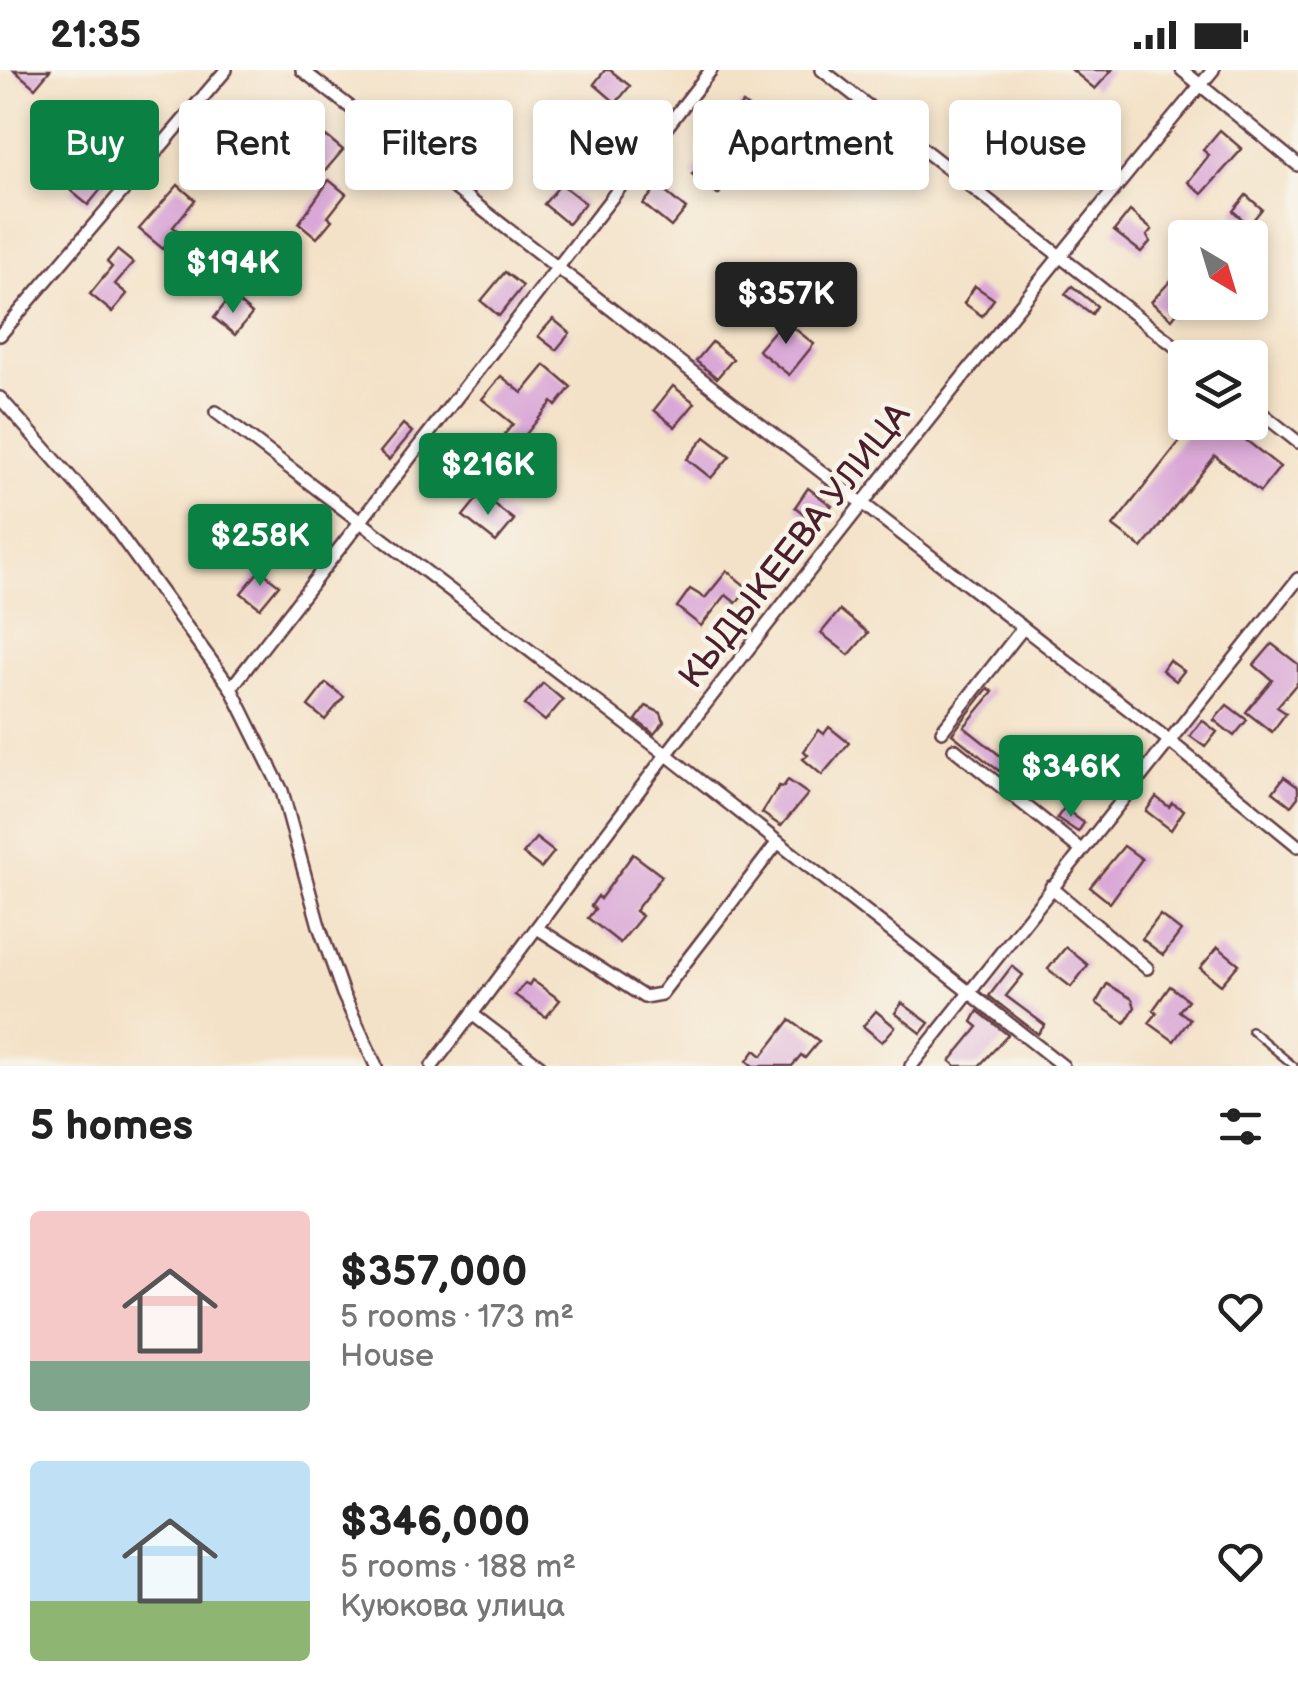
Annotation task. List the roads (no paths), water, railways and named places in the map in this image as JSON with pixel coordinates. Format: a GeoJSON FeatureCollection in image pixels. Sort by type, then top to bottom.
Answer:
{"type":"FeatureCollection","features":[{"type":"Feature","properties":{"kind":"street"},"geometry":{"type":"LineString","coordinates":[[0,335],[226,70]]}},
{"type":"Feature","properties":{"kind":"street"},"geometry":{"type":"LineString","coordinates":[[302,70],[1168,739],[1298,846]]}},
{"type":"Feature","properties":{"kind":"street"},"geometry":{"type":"LineString","coordinates":[[231,688],[711,70]]}},
{"type":"Feature","properties":{"kind":"street"},"geometry":{"type":"LineString","coordinates":[[822,70],[1168,341]]}},
{"type":"Feature","properties":{"kind":"street"},"geometry":{"type":"LineString","coordinates":[[1182,70],[1298,165]]}},
{"type":"Feature","properties":{"kind":"street","name":"КЫДЫКЕЕВА УЛИЦА"},"geometry":{"type":"LineString","coordinates":[[432,1066],[861,504],[1059,255],[1213,70]]}},
{"type":"Feature","properties":{"kind":"street"},"geometry":{"type":"LineString","coordinates":[[0,398],[111,523],[231,688],[282,791],[319,926],[343,994],[376,1066]]}},
{"type":"Feature","properties":{"kind":"street"},"geometry":{"type":"LineString","coordinates":[[216,412],[666,755],[1063,1066]]}},
{"type":"Feature","properties":{"kind":"street"},"geometry":{"type":"LineString","coordinates":[[1268,418],[1298,442]]}},
{"type":"Feature","properties":{"kind":"street"},"geometry":{"type":"LineString","coordinates":[[911,1066],[1298,579]]}},
{"type":"Feature","properties":{"kind":"street"},"geometry":{"type":"LineString","coordinates":[[942,731],[1023,628]]}},
{"type":"Feature","properties":{"kind":"street"},"geometry":{"type":"LineString","coordinates":[[954,748],[1080,850]]}},
{"type":"Feature","properties":{"kind":"street"},"geometry":{"type":"LineString","coordinates":[[536,928],[644,997],[661,994],[778,842]]}},
{"type":"Feature","properties":{"kind":"street"},"geometry":{"type":"LineString","coordinates":[[1051,887],[1147,968]]}},
{"type":"Feature","properties":{"kind":"street"},"geometry":{"type":"LineString","coordinates":[[472,1014],[540,1066]]}},
{"type":"Feature","properties":{"kind":"lane"},"geometry":{"type":"LineString","coordinates":[[1251,1030],[1294,1066]]}}]}
